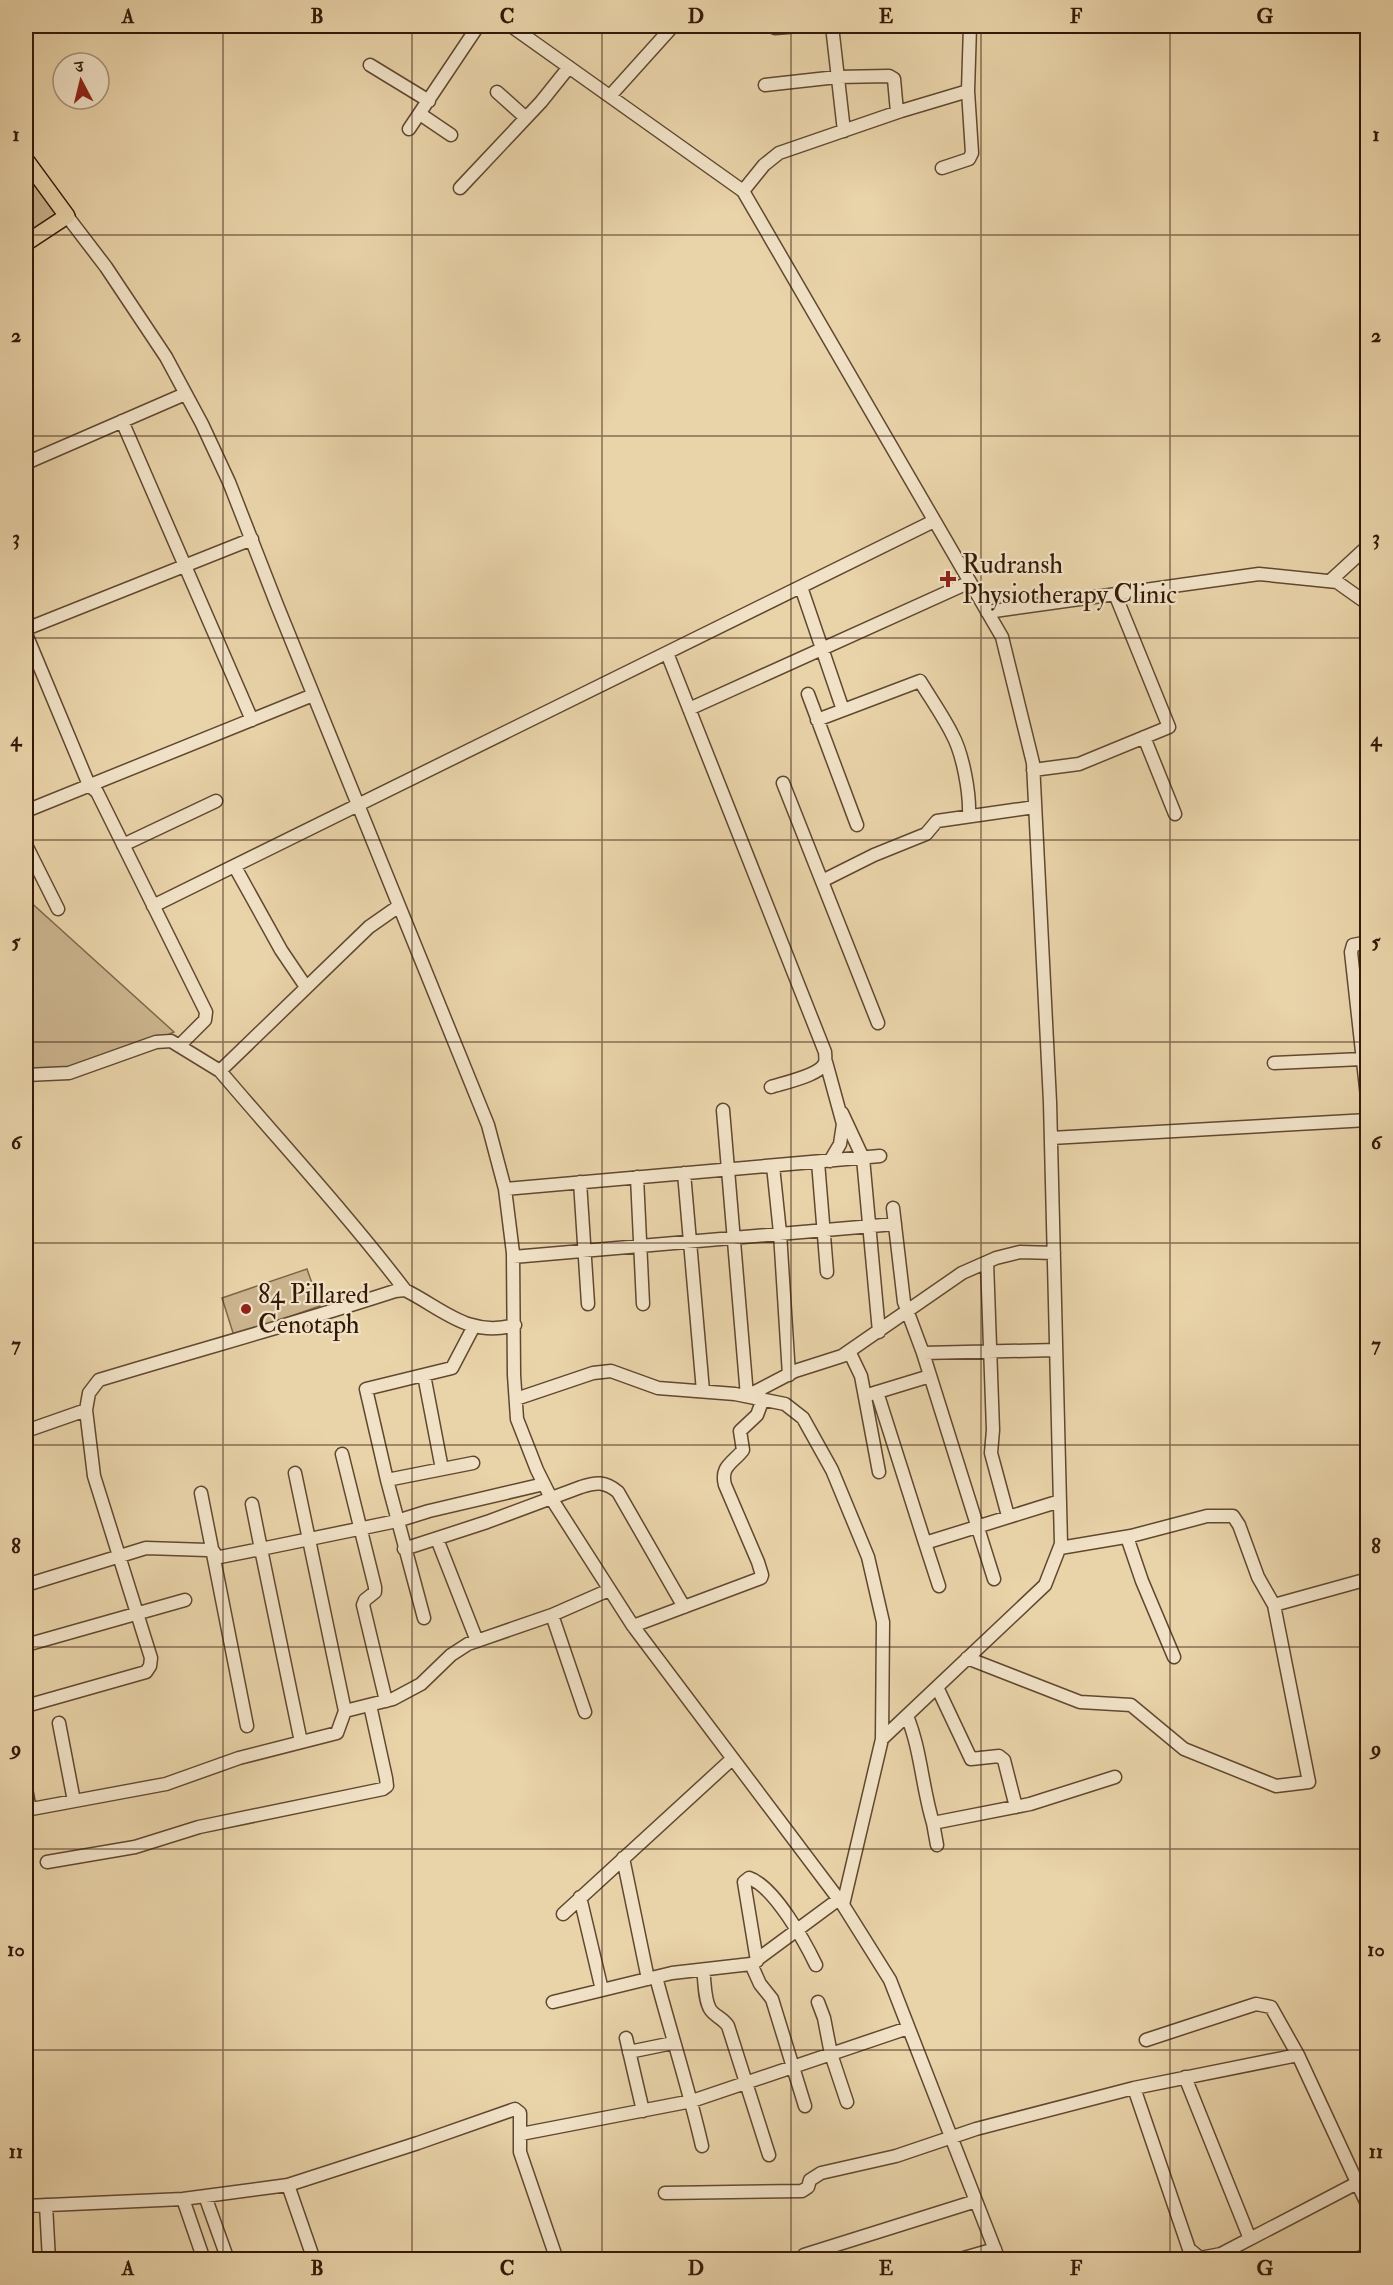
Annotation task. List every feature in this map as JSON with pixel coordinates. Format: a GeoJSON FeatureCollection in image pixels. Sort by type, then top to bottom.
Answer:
{"type":"FeatureCollection","features":[{"type":"Feature","properties":{"kind":"main road"},"geometry":{"type":"LineString","coordinates":[[26,160],[67,216],[26,243]]}},
{"type":"Feature","properties":{"kind":"street"},"geometry":{"type":"LineString","coordinates":[[409,129],[478,26]]}},
{"type":"Feature","properties":{"kind":"street"},"geometry":{"type":"LineString","coordinates":[[511,26],[743,191],[1002,637],[1033,770],[1051,1138],[1061,1544],[1045,1585],[882,1739]]}},
{"type":"Feature","properties":{"kind":"street"},"geometry":{"type":"LineString","coordinates":[[610,96],[670,26]]}},
{"type":"Feature","properties":{"kind":"street"},"geometry":{"type":"LineString","coordinates":[[775,28],[800,26]]}},
{"type":"Feature","properties":{"kind":"street"},"geometry":{"type":"LineString","coordinates":[[832,26],[844,131]]}},
{"type":"Feature","properties":{"kind":"street"},"geometry":{"type":"LineString","coordinates":[[942,168],[969,159],[972,153],[969,91],[970,26]]}},
{"type":"Feature","properties":{"kind":"street"},"geometry":{"type":"LineString","coordinates":[[370,65],[429,101]]}},
{"type":"Feature","properties":{"kind":"street"},"geometry":{"type":"LineString","coordinates":[[460,188],[541,102],[568,67]]}},
{"type":"Feature","properties":{"kind":"street"},"geometry":{"type":"LineString","coordinates":[[765,85],[837,77],[889,76],[894,79],[897,112]]}},
{"type":"Feature","properties":{"kind":"street"},"geometry":{"type":"LineString","coordinates":[[743,191],[764,165],[779,153],[897,112],[969,91]]}},
{"type":"Feature","properties":{"kind":"street"},"geometry":{"type":"LineString","coordinates":[[497,92],[526,118]]}},
{"type":"Feature","properties":{"kind":"street"},"geometry":{"type":"LineString","coordinates":[[420,114],[451,135]]}},
{"type":"Feature","properties":{"kind":"street"},"geometry":{"type":"LineString","coordinates":[[67,216],[106,267],[166,357],[229,482],[488,1125],[505,1189],[513,1257],[517,1419],[544,1484],[609,1590],[658,1663],[704,1719],[841,1902],[890,1980],[997,2254],[957,2259]]}},
{"type":"Feature","properties":{"kind":"street"},"geometry":{"type":"LineString","coordinates":[[26,463],[185,394]]}},
{"type":"Feature","properties":{"kind":"street"},"geometry":{"type":"LineString","coordinates":[[122,421],[252,720]]}},
{"type":"Feature","properties":{"kind":"street"},"geometry":{"type":"LineString","coordinates":[[153,906],[358,807],[934,521]]}},
{"type":"Feature","properties":{"kind":"street"},"geometry":{"type":"LineString","coordinates":[[26,629],[252,539]]}},
{"type":"Feature","properties":{"kind":"street"},"geometry":{"type":"LineString","coordinates":[[1330,581],[1368,546]]}},
{"type":"Feature","properties":{"kind":"street"},"geometry":{"type":"LineString","coordinates":[[987,612],[1259,574],[1338,582],[1368,604]]}},
{"type":"Feature","properties":{"kind":"street"},"geometry":{"type":"LineString","coordinates":[[689,709],[970,582]]}},
{"type":"Feature","properties":{"kind":"street"},"geometry":{"type":"LineString","coordinates":[[801,587],[843,710]]}},
{"type":"Feature","properties":{"kind":"street"},"geometry":{"type":"LineString","coordinates":[[1033,770],[1079,764],[1169,726],[1115,594]]}},
{"type":"Feature","properties":{"kind":"street"},"geometry":{"type":"LineString","coordinates":[[26,634],[89,785],[97,792],[206,1012],[205,1020],[179,1046]]}},
{"type":"Feature","properties":{"kind":"street"},"geometry":{"type":"LineString","coordinates":[[667,653],[825,1052],[842,1113],[863,1158],[879,1332]]}},
{"type":"Feature","properties":{"kind":"street"},"geometry":{"type":"LineString","coordinates":[[818,720],[920,681],[953,735],[960,755],[969,816]]}},
{"type":"Feature","properties":{"kind":"street"},"geometry":{"type":"LineString","coordinates":[[808,694],[857,825]]}},
{"type":"Feature","properties":{"kind":"street"},"geometry":{"type":"LineString","coordinates":[[26,811],[313,695]]}},
{"type":"Feature","properties":{"kind":"street"},"geometry":{"type":"LineString","coordinates":[[1144,737],[1175,814]]}},
{"type":"Feature","properties":{"kind":"street"},"geometry":{"type":"LineString","coordinates":[[783,783],[878,1023]]}},
{"type":"Feature","properties":{"kind":"street"},"geometry":{"type":"LineString","coordinates":[[123,845],[216,801]]}},
{"type":"Feature","properties":{"kind":"street"},"geometry":{"type":"LineString","coordinates":[[822,881],[874,855],[926,834],[937,821],[1035,807]]}},
{"type":"Feature","properties":{"kind":"street"},"geometry":{"type":"LineString","coordinates":[[26,845],[58,909]]}},
{"type":"Feature","properties":{"kind":"street"},"geometry":{"type":"LineString","coordinates":[[235,867],[281,950],[306,987]]}},
{"type":"Feature","properties":{"kind":"street"},"geometry":{"type":"LineString","coordinates":[[219,1071],[369,927],[399,906]]}},
{"type":"Feature","properties":{"kind":"street"},"geometry":{"type":"LineString","coordinates":[[1368,942],[1353,945],[1351,952],[1368,1106]]}},
{"type":"Feature","properties":{"kind":"street"},"geometry":{"type":"LineString","coordinates":[[26,1075],[46,1076],[69,1072],[156,1042],[171,1041],[219,1071],[300,1162],[405,1290],[458,1322],[498,1330],[515,1325]]}},
{"type":"Feature","properties":{"kind":"street"},"geometry":{"type":"LineString","coordinates":[[1274,1063],[1362,1059]]}},
{"type":"Feature","properties":{"kind":"street"},"geometry":{"type":"LineString","coordinates":[[771,1087],[807,1076],[826,1062]]}},
{"type":"Feature","properties":{"kind":"street"},"geometry":{"type":"LineString","coordinates":[[723,1110],[747,1396]]}},
{"type":"Feature","properties":{"kind":"street"},"geometry":{"type":"LineString","coordinates":[[827,1272],[823,1229],[824,1161],[842,1137],[842,1113]]}},
{"type":"Feature","properties":{"kind":"street"},"geometry":{"type":"LineString","coordinates":[[1051,1138],[1368,1120]]}},
{"type":"Feature","properties":{"kind":"street"},"geometry":{"type":"LineString","coordinates":[[505,1189],[880,1156]]}},
{"type":"Feature","properties":{"kind":"street"},"geometry":{"type":"LineString","coordinates":[[773,1166],[780,1233],[789,1375]]}},
{"type":"Feature","properties":{"kind":"street"},"geometry":{"type":"LineString","coordinates":[[684,1173],[703,1391]]}},
{"type":"Feature","properties":{"kind":"street"},"geometry":{"type":"LineString","coordinates":[[637,1177],[643,1304]]}},
{"type":"Feature","properties":{"kind":"street"},"geometry":{"type":"LineString","coordinates":[[579,1182],[588,1304]]}},
{"type":"Feature","properties":{"kind":"street"},"geometry":{"type":"LineString","coordinates":[[893,1208],[902,1292],[907,1312],[923,1353],[994,1579]]}},
{"type":"Feature","properties":{"kind":"street"},"geometry":{"type":"LineString","coordinates":[[513,1257],[895,1224]]}},
{"type":"Feature","properties":{"kind":"street"},"geometry":{"type":"LineString","coordinates":[[747,1396],[795,1371],[842,1356],[962,1273],[987,1262],[1020,1252],[1054,1253]]}},
{"type":"Feature","properties":{"kind":"street"},"geometry":{"type":"LineString","coordinates":[[987,1262],[993,1430],[991,1453],[1008,1516]]}},
{"type":"Feature","properties":{"kind":"street"},"geometry":{"type":"LineString","coordinates":[[26,1701],[146,1672],[150,1666],[151,1658],[94,1476],[86,1410],[89,1393],[99,1380],[395,1291],[405,1290]]}},
{"type":"Feature","properties":{"kind":"street"},"geometry":{"type":"LineString","coordinates":[[424,1618],[404,1549],[366,1389],[452,1368],[474,1326]]}},
{"type":"Feature","properties":{"kind":"street"},"geometry":{"type":"LineString","coordinates":[[923,1353],[1056,1350]]}},
{"type":"Feature","properties":{"kind":"street"},"geometry":{"type":"LineString","coordinates":[[849,1351],[861,1376],[879,1472]]}},
{"type":"Feature","properties":{"kind":"street"},"geometry":{"type":"LineString","coordinates":[[516,1399],[593,1373],[611,1371],[658,1388],[747,1396],[785,1404],[803,1418],[832,1470],[868,1557],[883,1622],[882,1739],[841,1902],[798,1929],[754,1963],[652,1978],[552,2001]]}},
{"type":"Feature","properties":{"kind":"street"},"geometry":{"type":"LineString","coordinates":[[424,1375],[442,1469]]}},
{"type":"Feature","properties":{"kind":"street"},"geometry":{"type":"LineString","coordinates":[[865,1396],[930,1376]]}},
{"type":"Feature","properties":{"kind":"street"},"geometry":{"type":"LineString","coordinates":[[877,1392],[939,1586]]}},
{"type":"Feature","properties":{"kind":"street"},"geometry":{"type":"LineString","coordinates":[[633,1626],[761,1578],[762,1575],[725,1485],[723,1473],[728,1463],[743,1449],[740,1431],[757,1415],[763,1400]]}},
{"type":"Feature","properties":{"kind":"street"},"geometry":{"type":"LineString","coordinates":[[26,1431],[86,1410]]}},
{"type":"Feature","properties":{"kind":"street"},"geometry":{"type":"LineString","coordinates":[[342,1454],[375,1592],[365,1600],[364,1614],[386,1701]]}},
{"type":"Feature","properties":{"kind":"street"},"geometry":{"type":"LineString","coordinates":[[387,1480],[473,1463]]}},
{"type":"Feature","properties":{"kind":"street"},"geometry":{"type":"LineString","coordinates":[[26,1789],[28,1810],[166,1784],[238,1758],[337,1733],[345,1711],[295,1473]]}},
{"type":"Feature","properties":{"kind":"street"},"geometry":{"type":"LineString","coordinates":[[404,1549],[594,1482],[611,1486],[618,1492],[684,1607]]}},
{"type":"Feature","properties":{"kind":"street"},"geometry":{"type":"LineString","coordinates":[[26,1585],[146,1548],[161,1547],[214,1555],[261,1550],[308,1538],[397,1521],[429,1511],[544,1484]]}},
{"type":"Feature","properties":{"kind":"street"},"geometry":{"type":"LineString","coordinates":[[201,1493],[247,1726]]}},
{"type":"Feature","properties":{"kind":"street"},"geometry":{"type":"LineString","coordinates":[[925,1543],[1060,1501]]}},
{"type":"Feature","properties":{"kind":"street"},"geometry":{"type":"LineString","coordinates":[[252,1504],[301,1742]]}},
{"type":"Feature","properties":{"kind":"street"},"geometry":{"type":"LineString","coordinates":[[967,1658],[1080,1702],[1131,1705],[1184,1749],[1276,1786],[1308,1782],[1274,1605],[1258,1577],[1239,1525],[1233,1516],[1207,1516],[1127,1537],[1060,1548]]}},
{"type":"Feature","properties":{"kind":"street"},"geometry":{"type":"LineString","coordinates":[[1127,1537],[1142,1581],[1174,1657]]}},
{"type":"Feature","properties":{"kind":"street"},"geometry":{"type":"LineString","coordinates":[[437,1539],[477,1641]]}},
{"type":"Feature","properties":{"kind":"street"},"geometry":{"type":"LineString","coordinates":[[1274,1605],[1368,1579]]}},
{"type":"Feature","properties":{"kind":"street"},"geometry":{"type":"LineString","coordinates":[[345,1711],[393,1699],[421,1684],[451,1655],[477,1641],[552,1615],[609,1590]]}},
{"type":"Feature","properties":{"kind":"street"},"geometry":{"type":"LineString","coordinates":[[26,1645],[185,1599]]}},
{"type":"Feature","properties":{"kind":"street"},"geometry":{"type":"LineString","coordinates":[[552,1615],[585,1712]]}},
{"type":"Feature","properties":{"kind":"street"},"geometry":{"type":"LineString","coordinates":[[937,1687],[971,1760],[999,1756],[1004,1760],[1016,1807]]}},
{"type":"Feature","properties":{"kind":"street"},"geometry":{"type":"LineString","coordinates":[[47,1862],[135,1846],[199,1827],[383,1789],[387,1786],[386,1778],[370,1705]]}},
{"type":"Feature","properties":{"kind":"street"},"geometry":{"type":"LineString","coordinates":[[907,1716],[919,1758],[925,1796],[937,1845]]}},
{"type":"Feature","properties":{"kind":"street"},"geometry":{"type":"LineString","coordinates":[[59,1723],[74,1801]]}},
{"type":"Feature","properties":{"kind":"street"},"geometry":{"type":"LineString","coordinates":[[563,1914],[732,1759]]}},
{"type":"Feature","properties":{"kind":"street"},"geometry":{"type":"LineString","coordinates":[[933,1823],[1030,1804],[1115,1777]]}},
{"type":"Feature","properties":{"kind":"street"},"geometry":{"type":"LineString","coordinates":[[622,1858],[652,1978],[692,2101],[702,2146]]}},
{"type":"Feature","properties":{"kind":"street"},"geometry":{"type":"LineString","coordinates":[[805,2106],[772,1999],[760,1984],[754,1963],[744,1882],[749,1878],[755,1880],[766,1890],[798,1929],[816,1965]]}},
{"type":"Feature","properties":{"kind":"street"},"geometry":{"type":"LineString","coordinates":[[580,1897],[602,1990]]}},
{"type":"Feature","properties":{"kind":"street"},"geometry":{"type":"LineString","coordinates":[[703,1970],[708,2006],[711,2012],[728,2025],[769,2155]]}},
{"type":"Feature","properties":{"kind":"street"},"geometry":{"type":"LineString","coordinates":[[818,2002],[831,2054],[847,2102]]}},
{"type":"Feature","properties":{"kind":"street"},"geometry":{"type":"LineString","coordinates":[[1146,2040],[1256,2004],[1271,2007],[1298,2055],[1368,2206]]}},
{"type":"Feature","properties":{"kind":"street"},"geometry":{"type":"LineString","coordinates":[[521,2134],[692,2101],[908,2028]]}},
{"type":"Feature","properties":{"kind":"street"},"geometry":{"type":"LineString","coordinates":[[626,2038],[643,2111]]}},
{"type":"Feature","properties":{"kind":"street"},"geometry":{"type":"LineString","coordinates":[[629,2052],[673,2043]]}},
{"type":"Feature","properties":{"kind":"street"},"geometry":{"type":"LineString","coordinates":[[665,2193],[802,2191],[808,2187],[810,2180],[821,2173],[896,2156],[976,2129],[1134,2088],[1298,2055]]}},
{"type":"Feature","properties":{"kind":"street"},"geometry":{"type":"LineString","coordinates":[[1185,2078],[1250,2239]]}},
{"type":"Feature","properties":{"kind":"street"},"geometry":{"type":"LineString","coordinates":[[1134,2088],[1189,2248],[1200,2258],[1221,2254],[1357,2183]]}},
{"type":"Feature","properties":{"kind":"street"},"geometry":{"type":"LineString","coordinates":[[26,2206],[183,2199],[288,2185],[418,2144],[512,2109],[519,2111],[520,2152],[557,2259]]}},
{"type":"Feature","properties":{"kind":"street"},"geometry":{"type":"LineString","coordinates":[[288,2185],[314,2259]]}},
{"type":"Feature","properties":{"kind":"street"},"geometry":{"type":"LineString","coordinates":[[205,2196],[228,2259]]}},
{"type":"Feature","properties":{"kind":"street"},"geometry":{"type":"LineString","coordinates":[[183,2199],[204,2259]]}},
{"type":"Feature","properties":{"kind":"street"},"geometry":{"type":"LineString","coordinates":[[804,2255],[976,2201]]}},
{"type":"Feature","properties":{"kind":"street"},"geometry":{"type":"LineString","coordinates":[[46,2205],[49,2259]]}},
{"type":"Feature","properties":{"kind":"street"},"geometry":{"type":"LineString","coordinates":[[1355,2259],[1368,2254]]}},
{"type":"Feature","properties":{"kind":"shaded area"},"geometry":{"type":"Polygon","coordinates":[[[26,160],[67,216],[26,242],[26,160]]]}},
{"type":"Feature","properties":{"kind":"shaded area"},"geometry":{"type":"Polygon","coordinates":[[[26,898],[174,1032],[117,1058],[56,1075],[26,1074],[26,898]]]}},
{"type":"Feature","properties":{"kind":"shaded area"},"geometry":{"type":"Polygon","coordinates":[[[307,1269],[320,1306],[234,1336],[222,1298],[307,1269]]]}},
{"type":"Feature","properties":{"kind":"place","name":"Rudransh Physiotherapy Clinic"},"geometry":{"type":"Point","coordinates":[948,579]}},
{"type":"Feature","properties":{"kind":"place","name":"84 Pillared Cenotaph"},"geometry":{"type":"Point","coordinates":[246,1309]}}]}
